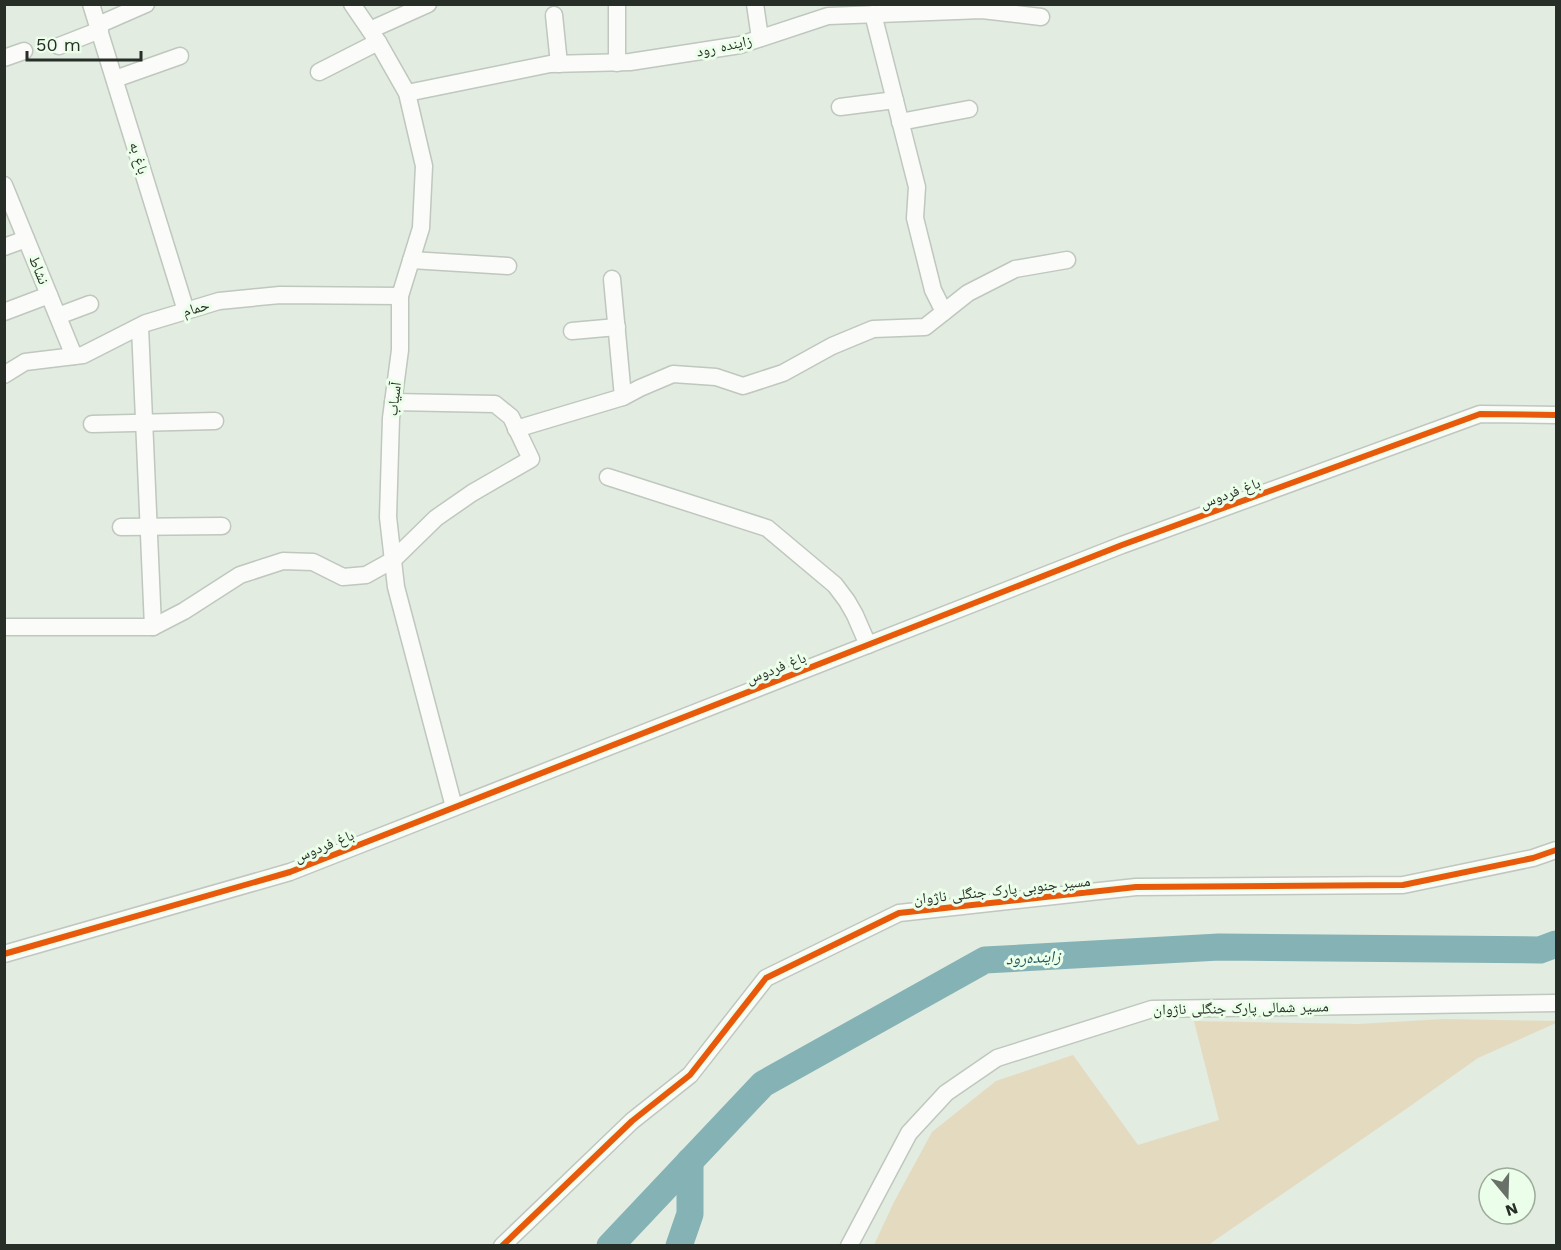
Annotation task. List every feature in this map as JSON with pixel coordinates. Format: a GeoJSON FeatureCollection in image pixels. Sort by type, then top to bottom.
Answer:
{"type":"FeatureCollection","features":[{"type":"Feature","properties":{"kind":"street","name":"باغ به"},"geometry":{"type":"LineString","coordinates":[[91,4],[186,311]]}},
{"type":"Feature","properties":{"kind":"street"},"geometry":{"type":"LineString","coordinates":[[59,46],[146,4]]}},
{"type":"Feature","properties":{"kind":"street","name":"آسیاب"},"geometry":{"type":"LineString","coordinates":[[352,4],[374,36],[407,93],[424,166],[421,228],[400,296],[400,350],[391,418],[388,517],[396,587],[454,807]]}},
{"type":"Feature","properties":{"kind":"street"},"geometry":{"type":"LineString","coordinates":[[319,72],[428,4]]}},
{"type":"Feature","properties":{"kind":"street"},"geometry":{"type":"LineString","coordinates":[[617,4],[617,63]]}},
{"type":"Feature","properties":{"kind":"street"},"geometry":{"type":"LineString","coordinates":[[755,4],[760,38]]}},
{"type":"Feature","properties":{"kind":"street","name":"زاینده رود"},"geometry":{"type":"LineString","coordinates":[[407,93],[550,64],[630,62],[740,45],[828,16],[869,11],[982,10],[1041,17]]}},
{"type":"Feature","properties":{"kind":"street"},"geometry":{"type":"LineString","coordinates":[[869,11],[917,187],[915,218],[933,290],[944,312]]}},
{"type":"Feature","properties":{"kind":"street"},"geometry":{"type":"LineString","coordinates":[[554,15],[559,64]]}},
{"type":"Feature","properties":{"kind":"street"},"geometry":{"type":"LineString","coordinates":[[4,58],[24,51]]}},
{"type":"Feature","properties":{"kind":"street"},"geometry":{"type":"LineString","coordinates":[[115,79],[180,56]]}},
{"type":"Feature","properties":{"kind":"street"},"geometry":{"type":"LineString","coordinates":[[840,107],[895,100]]}},
{"type":"Feature","properties":{"kind":"street"},"geometry":{"type":"LineString","coordinates":[[900,122],[969,109]]}},
{"type":"Feature","properties":{"kind":"street","name":"نشاط"},"geometry":{"type":"LineString","coordinates":[[6,191],[74,356]]}},
{"type":"Feature","properties":{"kind":"street"},"geometry":{"type":"LineString","coordinates":[[4,247],[26,239]]}},
{"type":"Feature","properties":{"kind":"street"},"geometry":{"type":"LineString","coordinates":[[411,260],[508,266]]}},
{"type":"Feature","properties":{"kind":"street"},"geometry":{"type":"LineString","coordinates":[[516,429],[622,397],[673,374],[716,377],[743,386],[783,373],[832,346],[873,329],[925,327],[968,293],[1015,268],[1067,260]]}},
{"type":"Feature","properties":{"kind":"street"},"geometry":{"type":"LineString","coordinates":[[612,279],[622,397]]}},
{"type":"Feature","properties":{"kind":"street"},"geometry":{"type":"LineString","coordinates":[[4,312],[49,295]]}},
{"type":"Feature","properties":{"kind":"street","name":"حمام"},"geometry":{"type":"LineString","coordinates":[[4,375],[25,362],[82,355],[140,327],[219,301],[280,295],[400,296]]}},
{"type":"Feature","properties":{"kind":"street"},"geometry":{"type":"LineString","coordinates":[[58,316],[90,304]]}},
{"type":"Feature","properties":{"kind":"street"},"geometry":{"type":"LineString","coordinates":[[140,327],[153,627]]}},
{"type":"Feature","properties":{"kind":"street"},"geometry":{"type":"LineString","coordinates":[[572,331],[617,327]]}},
{"type":"Feature","properties":{"kind":"street"},"geometry":{"type":"LineString","coordinates":[[4,627],[153,627],[184,611],[240,575],[283,561],[313,562],[343,577],[366,575],[393,560],[436,519],[472,493],[531,459],[511,417],[495,404],[393,402]]}},
{"type":"Feature","properties":{"kind":"street","name":"باغ فردوس"},"geometry":{"type":"LineString","coordinates":[[4,954],[291,872],[1133,540],[1480,414],[1557,415]]}},
{"type":"Feature","properties":{"kind":"street"},"geometry":{"type":"LineString","coordinates":[[92,424],[215,421]]}},
{"type":"Feature","properties":{"kind":"street"},"geometry":{"type":"LineString","coordinates":[[608,477],[767,528],[835,585],[855,615],[868,645]]}},
{"type":"Feature","properties":{"kind":"street"},"geometry":{"type":"LineString","coordinates":[[121,527],[222,526]]}},
{"type":"Feature","properties":{"kind":"street","name":"مسیر جنوبی پارک جنگلی ناژوان"},"geometry":{"type":"LineString","coordinates":[[502,1245],[632,1121],[690,1076],[766,978],[899,913],[1136,887],[1403,885],[1533,858],[1557,850]]}},
{"type":"Feature","properties":{"kind":"street","name":"مسیر شمالی پارک جنگلی ناژوان"},"geometry":{"type":"LineString","coordinates":[[849,1245],[909,1133],[946,1093],[997,1058],[1152,1009],[1557,1003]]}},
{"type":"Feature","properties":{"kind":"shaded area"},"geometry":{"type":"Polygon","coordinates":[[[1444,1019],[1556,1021],[1556,1023],[1478,1058],[1210,1245],[874,1245],[894,1202],[932,1132],[996,1081],[1073,1055],[1138,1145],[1219,1120],[1194,1021],[1358,1024],[1444,1019]]]}},
{"type":"Feature","properties":{"kind":"waterway","name":"زاینده‌رود"},"geometry":{"type":"LineString","coordinates":[[610,1246],[763,1084],[985,960],[1219,947],[1540,950],[1556,944]]}},
{"type":"Feature","properties":{"kind":"waterway"},"geometry":{"type":"LineString","coordinates":[[679,1246],[690,1214],[690,1161]]}},
{"type":"Feature","properties":{"kind":"cycle path"},"geometry":{"type":"LineString","coordinates":[[4,954],[290,872],[1122,545],[1480,414],[1556,415]]}},
{"type":"Feature","properties":{"kind":"cycle path"},"geometry":{"type":"LineString","coordinates":[[502,1246],[632,1121],[690,1075],[766,978],[899,913],[1136,887],[1403,885],[1533,858],[1556,850]]}}]}
